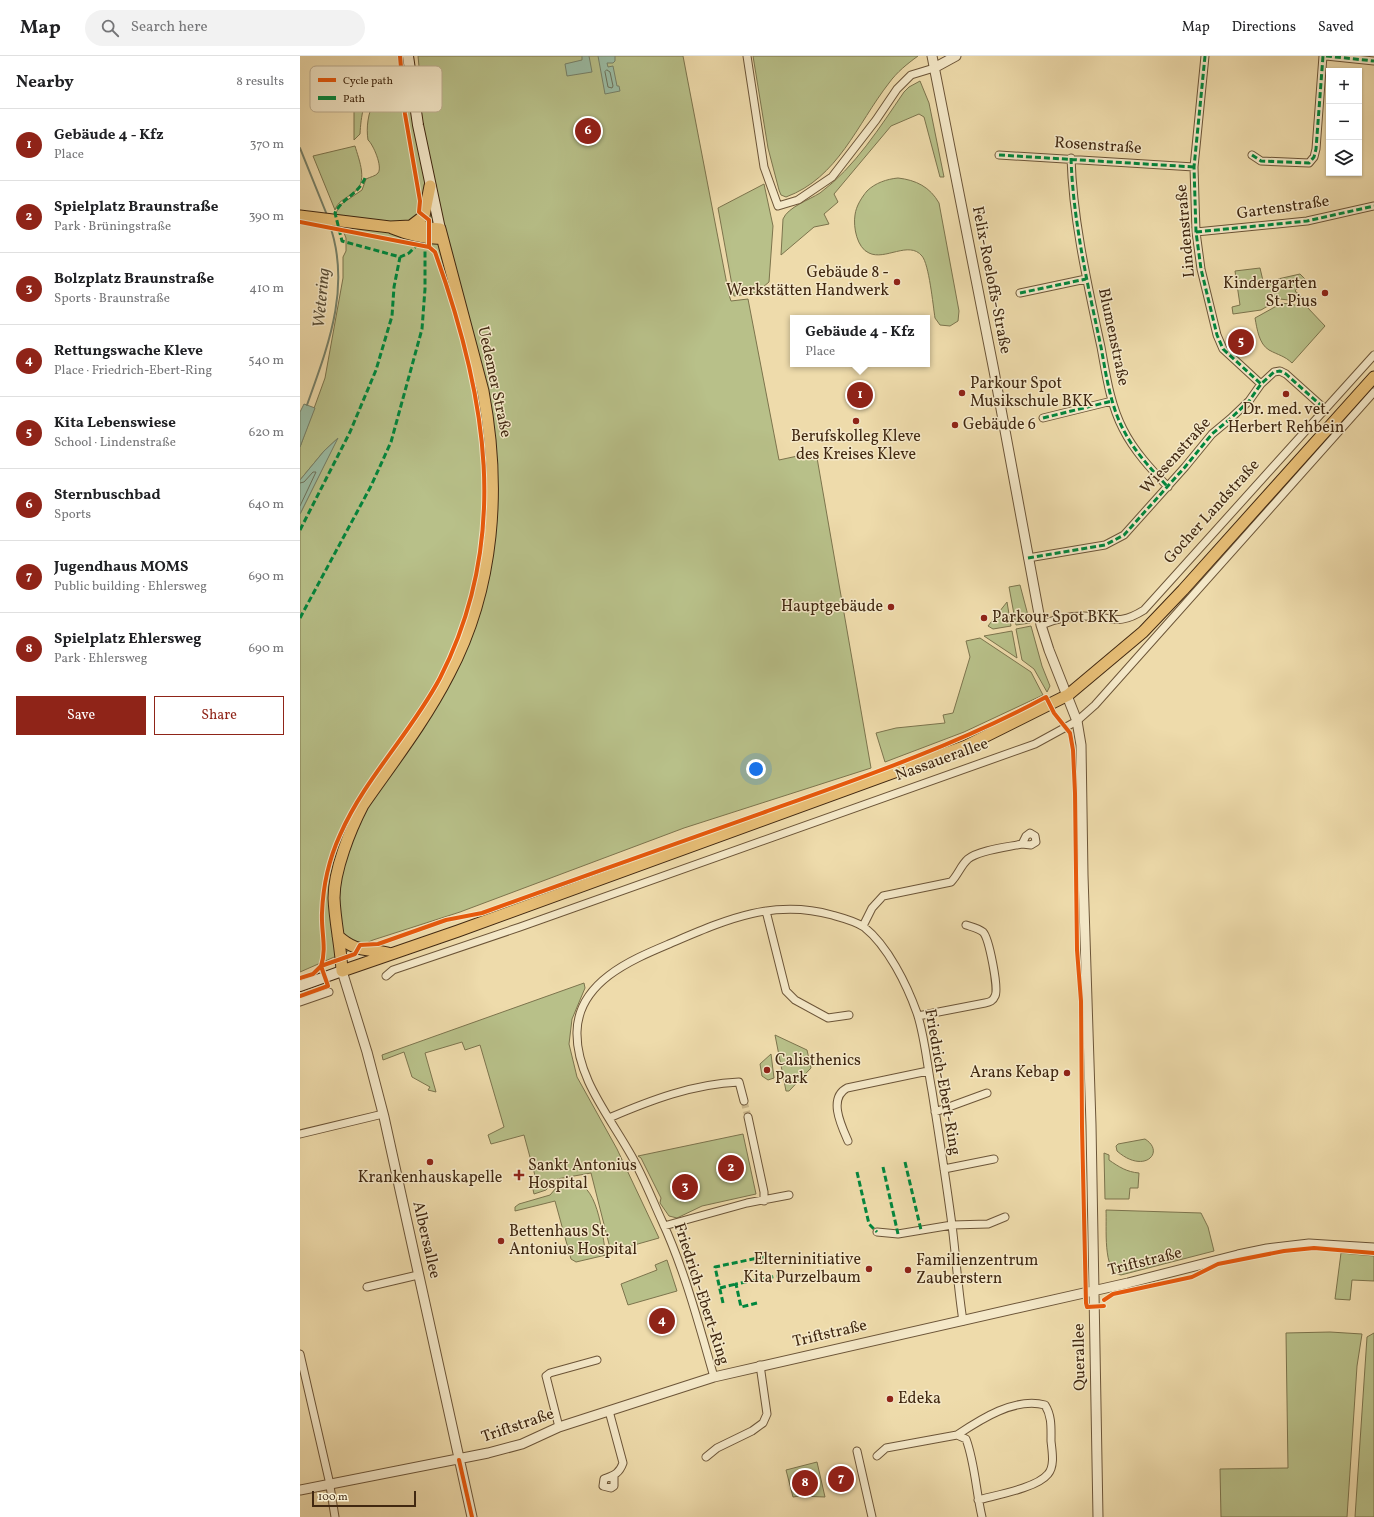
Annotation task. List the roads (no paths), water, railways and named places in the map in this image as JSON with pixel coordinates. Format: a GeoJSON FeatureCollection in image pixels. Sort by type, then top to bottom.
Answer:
{"type":"FeatureCollection","features":[{"type":"Feature","properties":{"kind":"main road","name":"Uedemer Straße"},"geometry":{"type":"LineString","coordinates":[[408,56],[409,66]]}},
{"type":"Feature","properties":{"kind":"main road","name":"Uedemer Straße"},"geometry":{"type":"LineString","coordinates":[[342,971],[335,888],[344,853],[355,820],[363,805],[421,722],[450,674],[466,635],[478,598],[491,531],[493,472],[488,419],[467,331],[441,234],[416,112]]}},
{"type":"Feature","properties":{"kind":"main road"},"geometry":{"type":"LineString","coordinates":[[411,226],[424,216],[430,186]]}},
{"type":"Feature","properties":{"kind":"main road"},"geometry":{"type":"LineString","coordinates":[[301,216],[390,227],[411,226],[441,234]]}},
{"type":"Feature","properties":{"kind":"main road"},"geometry":{"type":"LineString","coordinates":[[390,227],[405,234],[429,239],[441,234]]}},
{"type":"Feature","properties":{"kind":"main road","name":"Gocher Landstraße"},"geometry":{"type":"LineString","coordinates":[[1068,695],[1143,632],[1183,590],[1374,377]]}},
{"type":"Feature","properties":{"kind":"main road","name":"Nassauerallee"},"geometry":{"type":"LineString","coordinates":[[300,986],[966,746],[1068,695]]}},
{"type":"Feature","properties":{"kind":"main road"},"geometry":{"type":"LineString","coordinates":[[338,936],[357,950],[376,950],[391,954]]}},
{"type":"Feature","properties":{"kind":"street"},"geometry":{"type":"LineString","coordinates":[[747,56],[764,167],[778,206],[798,200],[832,177],[876,120],[897,89],[911,75],[934,68],[956,56]]}},
{"type":"Feature","properties":{"kind":"street","name":"Felix-Roeloffs-Straße"},"geometry":{"type":"LineString","coordinates":[[932,56],[994,371],[1041,625],[1049,650],[1068,695]]}},
{"type":"Feature","properties":{"kind":"street","name":"Lindenstraße"},"geometry":{"type":"LineString","coordinates":[[1206,56],[1194,167],[1196,232],[1201,269],[1216,335],[1223,349],[1261,384]]}},
{"type":"Feature","properties":{"kind":"street"},"geometry":{"type":"LineString","coordinates":[[1252,155],[1262,161],[1309,163],[1314,157],[1316,149],[1325,56],[1372,59]]}},
{"type":"Feature","properties":{"kind":"street","name":"Rosenstraße"},"geometry":{"type":"LineString","coordinates":[[999,155],[1071,158],[1194,167]]}},
{"type":"Feature","properties":{"kind":"street","name":"Blumenstraße"},"geometry":{"type":"LineString","coordinates":[[1071,158],[1071,178],[1086,279],[1112,401],[1122,429],[1132,445],[1168,487]]}},
{"type":"Feature","properties":{"kind":"street","name":"Gartenstraße"},"geometry":{"type":"LineString","coordinates":[[1196,232],[1307,221],[1374,206]]}},
{"type":"Feature","properties":{"kind":"street","name":"Blumenstraße"},"geometry":{"type":"LineString","coordinates":[[1020,293],[1086,279]]}},
{"type":"Feature","properties":{"kind":"street","name":"Gocher Landstraße"},"geometry":{"type":"LineString","coordinates":[[1041,625],[1064,617],[1085,616],[1124,620],[1144,610],[1374,355]]}},
{"type":"Feature","properties":{"kind":"street","name":"Wiesenstraße"},"geometry":{"type":"LineString","coordinates":[[1028,558],[1105,545],[1124,535],[1168,487],[1212,434],[1249,401],[1261,384],[1274,372],[1280,371],[1325,409]]}},
{"type":"Feature","properties":{"kind":"street"},"geometry":{"type":"LineString","coordinates":[[1078,726],[1099,700],[1374,392]]}},
{"type":"Feature","properties":{"kind":"street","name":"Blumenstraße"},"geometry":{"type":"LineString","coordinates":[[1043,418],[1112,401]]}},
{"type":"Feature","properties":{"kind":"street","name":"Querallee"},"geometry":{"type":"LineString","coordinates":[[1068,695],[1078,726],[1081,745],[1083,875],[1091,1125],[1098,1517]]}},
{"type":"Feature","properties":{"kind":"street","name":"Nassauerallee"},"geometry":{"type":"LineString","coordinates":[[386,976],[393,970],[520,927],[1035,744],[1078,726]]}},
{"type":"Feature","properties":{"kind":"street"},"geometry":{"type":"LineString","coordinates":[[863,926],[872,908],[883,896],[951,882],[958,876],[968,860],[975,855],[1022,844]]}},
{"type":"Feature","properties":{"kind":"street","name":"Friedrich-Ebert-Ring"},"geometry":{"type":"LineString","coordinates":[[714,1377],[694,1309],[664,1226],[633,1159],[585,1074],[578,1053],[577,1031],[579,1016],[587,999],[608,975],[624,964],[691,933],[734,918],[766,911],[802,909],[824,912],[863,926],[878,941],[892,960],[905,983],[918,1016],[944,1169],[963,1320]]}},
{"type":"Feature","properties":{"kind":"street"},"geometry":{"type":"LineString","coordinates":[[766,911],[786,991],[795,1000],[828,1018],[849,1015]]}},
{"type":"Feature","properties":{"kind":"street"},"geometry":{"type":"LineString","coordinates":[[918,1016],[985,1003],[992,1001],[996,996],[996,987],[990,952],[984,933],[976,928],[966,925]]}},
{"type":"Feature","properties":{"kind":"street","name":"Albersallee"},"geometry":{"type":"LineString","coordinates":[[342,971],[367,1052],[383,1114],[472,1517]]}},
{"type":"Feature","properties":{"kind":"street"},"geometry":{"type":"LineString","coordinates":[[300,1002],[329,992]]}},
{"type":"Feature","properties":{"kind":"street"},"geometry":{"type":"LineString","coordinates":[[848,1141],[838,1112],[837,1100],[841,1091],[847,1088],[928,1071]]}},
{"type":"Feature","properties":{"kind":"street"},"geometry":{"type":"LineString","coordinates":[[609,1118],[666,1096],[699,1086],[712,1084],[739,1082],[744,1101]]}},
{"type":"Feature","properties":{"kind":"street"},"geometry":{"type":"LineString","coordinates":[[935,1112],[987,1093]]}},
{"type":"Feature","properties":{"kind":"street"},"geometry":{"type":"LineString","coordinates":[[300,1134],[383,1114]]}},
{"type":"Feature","properties":{"kind":"street"},"geometry":{"type":"LineString","coordinates":[[748,1117],[764,1192],[764,1201]]}},
{"type":"Feature","properties":{"kind":"street"},"geometry":{"type":"LineString","coordinates":[[944,1169],[994,1159]]}},
{"type":"Feature","properties":{"kind":"street"},"geometry":{"type":"LineString","coordinates":[[664,1226],[712,1212],[789,1196]]}},
{"type":"Feature","properties":{"kind":"street"},"geometry":{"type":"LineString","coordinates":[[877,1232],[898,1234],[952,1225],[988,1224],[1005,1217]]}},
{"type":"Feature","properties":{"kind":"street","name":"Triftstraße"},"geometry":{"type":"LineString","coordinates":[[300,1490],[459,1460],[522,1444],[559,1428],[610,1411],[714,1377],[760,1365],[963,1320],[1267,1249],[1309,1244],[1374,1248]]}},
{"type":"Feature","properties":{"kind":"street"},"geometry":{"type":"LineString","coordinates":[[367,1287],[418,1275]]}},
{"type":"Feature","properties":{"kind":"street"},"geometry":{"type":"LineString","coordinates":[[300,1354],[302,1372],[329,1485],[335,1517]]}},
{"type":"Feature","properties":{"kind":"street"},"geometry":{"type":"LineString","coordinates":[[559,1428],[546,1376],[550,1373],[598,1360]]}},
{"type":"Feature","properties":{"kind":"street"},"geometry":{"type":"LineString","coordinates":[[706,1457],[717,1448],[752,1431],[764,1423],[766,1414],[760,1365]]}},
{"type":"Feature","properties":{"kind":"street"},"geometry":{"type":"LineString","coordinates":[[877,1456],[886,1448],[957,1435],[988,1415],[1010,1408],[1035,1402],[1046,1405],[1050,1414],[1052,1463],[1049,1474],[1041,1480],[1028,1486],[978,1500]]}},
{"type":"Feature","properties":{"kind":"street"},"geometry":{"type":"LineString","coordinates":[[610,1411],[623,1463],[620,1470],[614,1476]]}},
{"type":"Feature","properties":{"kind":"street"},"geometry":{"type":"LineString","coordinates":[[957,1435],[966,1439],[969,1448],[982,1517]]}},
{"type":"Feature","properties":{"kind":"street"},"geometry":{"type":"LineString","coordinates":[[857,1451],[872,1517]]}},
{"type":"Feature","properties":{"kind":"water"},"geometry":{"type":"Polygon","coordinates":[[[582,56],[589,56],[592,72],[567,76],[565,64],[582,60],[582,56]]]}},
{"type":"Feature","properties":{"kind":"water"},"geometry":{"type":"Polygon","coordinates":[[[598,56],[615,56],[615,61],[613,63],[607,63],[608,67],[613,66],[617,86],[619,86],[620,91],[605,94],[598,56]]]}},
{"type":"Feature","properties":{"kind":"water"},"geometry":{"type":"Polygon","coordinates":[[[304,404],[315,408],[300,447],[300,412],[304,404]]]}},
{"type":"Feature","properties":{"kind":"water"},"geometry":{"type":"Polygon","coordinates":[[[338,438],[300,514],[300,480],[324,451],[338,438]]]}},
{"type":"Feature","properties":{"kind":"waterway","name":"Wetering"},"geometry":{"type":"LineString","coordinates":[[300,148],[327,215]]}},
{"type":"Feature","properties":{"kind":"waterway","name":"Wetering"},"geometry":{"type":"LineString","coordinates":[[307,405],[323,361],[338,293],[336,246],[329,223]]}},
{"type":"Feature","properties":{"kind":"tunnel"},"geometry":{"type":"LineString","coordinates":[[744,1101],[748,1117]]}},
{"type":"Feature","properties":{"kind":"place","name":"Sternbuschbad"},"geometry":{"type":"Point","coordinates":[588,131]}},
{"type":"Feature","properties":{"kind":"place","name":"Gebäude 8 - Werkstätten Handwerk"},"geometry":{"type":"Point","coordinates":[897,282]}},
{"type":"Feature","properties":{"kind":"place","name":"Kindergarten St. Pius"},"geometry":{"type":"Point","coordinates":[1325,293]}},
{"type":"Feature","properties":{"kind":"place","name":"Kita Lebenswiese"},"geometry":{"type":"Point","coordinates":[1241,342]}},
{"type":"Feature","properties":{"kind":"place","name":"Parkour Spot Musikschule BKK"},"geometry":{"type":"Point","coordinates":[962,393]}},
{"type":"Feature","properties":{"kind":"place","name":"Dr. med. vet. Herbert Rehbein"},"geometry":{"type":"Point","coordinates":[1286,394]}},
{"type":"Feature","properties":{"kind":"place","name":"Gebäude 4 - Kfz"},"geometry":{"type":"Point","coordinates":[860,395]}},
{"type":"Feature","properties":{"kind":"place","name":"Berufskolleg Kleve des Kreises Kleve"},"geometry":{"type":"Point","coordinates":[856,421]}},
{"type":"Feature","properties":{"kind":"place","name":"Gebäude 6"},"geometry":{"type":"Point","coordinates":[955,425]}},
{"type":"Feature","properties":{"kind":"place","name":"Hauptgebäude"},"geometry":{"type":"Point","coordinates":[891,607]}},
{"type":"Feature","properties":{"kind":"place","name":"Parkour Spot BKK"},"geometry":{"type":"Point","coordinates":[984,618]}},
{"type":"Feature","properties":{"kind":"place","name":"Calisthenics Park"},"geometry":{"type":"Point","coordinates":[767,1070]}},
{"type":"Feature","properties":{"kind":"place","name":"Arans Kebap"},"geometry":{"type":"Point","coordinates":[1067,1073]}},
{"type":"Feature","properties":{"kind":"place","name":"Krankenhauskapelle"},"geometry":{"type":"Point","coordinates":[430,1162]}},
{"type":"Feature","properties":{"kind":"place","name":"Spielplatz Braunstraße"},"geometry":{"type":"Point","coordinates":[731,1168]}},
{"type":"Feature","properties":{"kind":"place","name":"Sankt Antonius Hospital"},"geometry":{"type":"Point","coordinates":[519,1175]}},
{"type":"Feature","properties":{"kind":"place","name":"Bolzplatz Braunstraße"},"geometry":{"type":"Point","coordinates":[685,1187]}},
{"type":"Feature","properties":{"kind":"place","name":"Bettenhaus St. Antonius Hospital"},"geometry":{"type":"Point","coordinates":[501,1241]}},
{"type":"Feature","properties":{"kind":"place","name":"Elterninitiative Kita Purzelbaum"},"geometry":{"type":"Point","coordinates":[869,1269]}},
{"type":"Feature","properties":{"kind":"place","name":"Familienzentrum Zauberstern"},"geometry":{"type":"Point","coordinates":[908,1270]}},
{"type":"Feature","properties":{"kind":"place","name":"Rettungswache Kleve"},"geometry":{"type":"Point","coordinates":[662,1321]}},
{"type":"Feature","properties":{"kind":"place","name":"Edeka"},"geometry":{"type":"Point","coordinates":[890,1399]}},
{"type":"Feature","properties":{"kind":"place","name":"Jugendhaus MOMS"},"geometry":{"type":"Point","coordinates":[841,1479]}},
{"type":"Feature","properties":{"kind":"place","name":"Spielplatz Ehlersweg"},"geometry":{"type":"Point","coordinates":[805,1483]}}]}
